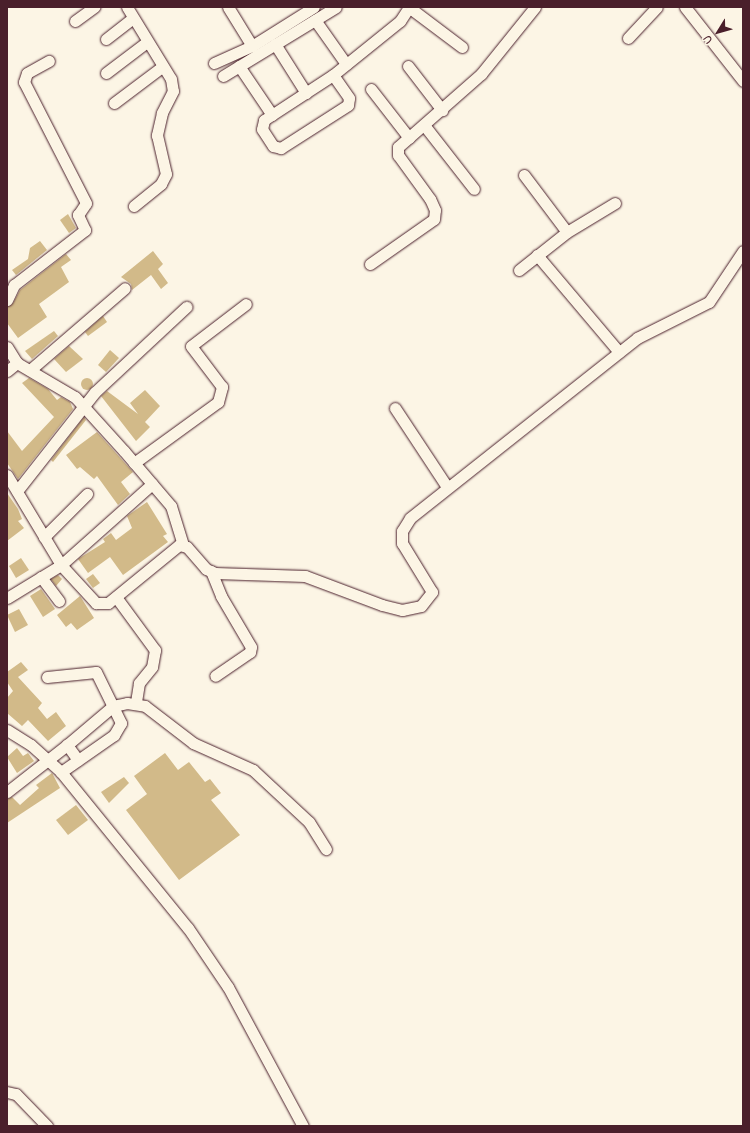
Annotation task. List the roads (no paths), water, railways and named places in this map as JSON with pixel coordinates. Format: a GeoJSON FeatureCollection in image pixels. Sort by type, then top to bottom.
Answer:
{"type":"FeatureCollection","features":[{"type":"Feature","properties":{"kind":"street"},"geometry":{"type":"LineString","coordinates":[[75,21],[94,7]]}},
{"type":"Feature","properties":{"kind":"street"},"geometry":{"type":"LineString","coordinates":[[127,7],[171,79],[173,91],[162,113],[157,135],[166,174],[162,184],[134,206]]}},
{"type":"Feature","properties":{"kind":"street"},"geometry":{"type":"LineString","coordinates":[[228,7],[252,46]]}},
{"type":"Feature","properties":{"kind":"street"},"geometry":{"type":"LineString","coordinates":[[214,63],[252,46],[314,7]]}},
{"type":"Feature","properties":{"kind":"street"},"geometry":{"type":"LineString","coordinates":[[223,76],[336,7]]}},
{"type":"Feature","properties":{"kind":"street"},"geometry":{"type":"LineString","coordinates":[[370,264],[434,219],[435,210],[430,199],[397,152],[409,138],[481,74],[535,7]]}},
{"type":"Feature","properties":{"kind":"street"},"geometry":{"type":"LineString","coordinates":[[628,38],[657,7]]}},
{"type":"Feature","properties":{"kind":"street"},"geometry":{"type":"LineString","coordinates":[[685,7],[743,81]]}},
{"type":"Feature","properties":{"kind":"street"},"geometry":{"type":"LineString","coordinates":[[333,75],[349,102],[320,125],[277,149],[261,125],[272,115],[333,75],[400,21],[409,8],[462,47]]}},
{"type":"Feature","properties":{"kind":"street"},"geometry":{"type":"LineString","coordinates":[[106,39],[133,18]]}},
{"type":"Feature","properties":{"kind":"street"},"geometry":{"type":"LineString","coordinates":[[315,20],[346,64]]}},
{"type":"Feature","properties":{"kind":"street"},"geometry":{"type":"LineString","coordinates":[[106,73],[147,42]]}},
{"type":"Feature","properties":{"kind":"street"},"geometry":{"type":"LineString","coordinates":[[275,44],[306,93]]}},
{"type":"Feature","properties":{"kind":"street"},"geometry":{"type":"LineString","coordinates":[[7,300],[14,285],[85,230],[78,215],[86,203],[24,82],[27,73],[49,61]]}},
{"type":"Feature","properties":{"kind":"street"},"geometry":{"type":"LineString","coordinates":[[114,103],[162,66]]}},
{"type":"Feature","properties":{"kind":"street"},"geometry":{"type":"LineString","coordinates":[[239,66],[272,115]]}},
{"type":"Feature","properties":{"kind":"street"},"geometry":{"type":"LineString","coordinates":[[408,66],[442,110]]}},
{"type":"Feature","properties":{"kind":"street"},"geometry":{"type":"LineString","coordinates":[[371,89],[409,138]]}},
{"type":"Feature","properties":{"kind":"street"},"geometry":{"type":"LineString","coordinates":[[424,125],[474,189]]}},
{"type":"Feature","properties":{"kind":"street"},"geometry":{"type":"LineString","coordinates":[[524,175],[567,232]]}},
{"type":"Feature","properties":{"kind":"street"},"geometry":{"type":"LineString","coordinates":[[519,270],[567,232],[615,203]]}},
{"type":"Feature","properties":{"kind":"street"},"geometry":{"type":"LineString","coordinates":[[211,571],[305,576],[382,605],[402,610],[421,606],[432,592],[405,550],[402,531],[416,512],[619,352],[652,328],[709,302],[743,251]]}},
{"type":"Feature","properties":{"kind":"street"},"geometry":{"type":"LineString","coordinates":[[538,255],[619,352]]}},
{"type":"Feature","properties":{"kind":"street"},"geometry":{"type":"LineString","coordinates":[[30,370],[125,288]]}},
{"type":"Feature","properties":{"kind":"street"},"geometry":{"type":"LineString","coordinates":[[134,463],[218,402],[222,387],[191,346],[246,304]]}},
{"type":"Feature","properties":{"kind":"street"},"geometry":{"type":"LineString","coordinates":[[17,491],[109,376],[186,307]]}},
{"type":"Feature","properties":{"kind":"street"},"geometry":{"type":"LineString","coordinates":[[7,347],[17,363],[67,391],[84,406],[152,484],[174,513],[182,545],[211,571],[251,648],[250,652],[215,676]]}},
{"type":"Feature","properties":{"kind":"street"},"geometry":{"type":"LineString","coordinates":[[7,371],[17,363]]}},
{"type":"Feature","properties":{"kind":"street"},"geometry":{"type":"LineString","coordinates":[[395,408],[447,488]]}},
{"type":"Feature","properties":{"kind":"street"},"geometry":{"type":"LineString","coordinates":[[7,475],[61,565],[96,602],[108,603],[173,546],[182,545]]}},
{"type":"Feature","properties":{"kind":"street"},"geometry":{"type":"LineString","coordinates":[[7,598],[61,565],[152,484]]}},
{"type":"Feature","properties":{"kind":"street"},"geometry":{"type":"LineString","coordinates":[[44,537],[87,494]]}},
{"type":"Feature","properties":{"kind":"street"},"geometry":{"type":"LineString","coordinates":[[41,577],[59,601]]}},
{"type":"Feature","properties":{"kind":"street"},"geometry":{"type":"LineString","coordinates":[[116,596],[155,650],[152,667],[139,683],[136,703]]}},
{"type":"Feature","properties":{"kind":"street"},"geometry":{"type":"LineString","coordinates":[[47,677],[96,672],[121,723],[119,729],[61,772]]}},
{"type":"Feature","properties":{"kind":"street"},"geometry":{"type":"LineString","coordinates":[[7,792],[48,761],[113,706],[136,703],[193,743],[253,770],[309,822],[326,849]]}},
{"type":"Feature","properties":{"kind":"street"},"geometry":{"type":"LineString","coordinates":[[7,730],[61,772],[188,928],[228,987],[303,1126]]}},
{"type":"Feature","properties":{"kind":"street"},"geometry":{"type":"LineString","coordinates":[[67,745],[78,760]]}},
{"type":"Feature","properties":{"kind":"street"},"geometry":{"type":"LineString","coordinates":[[7,1092],[16,1094],[43,1125]]}}]}
